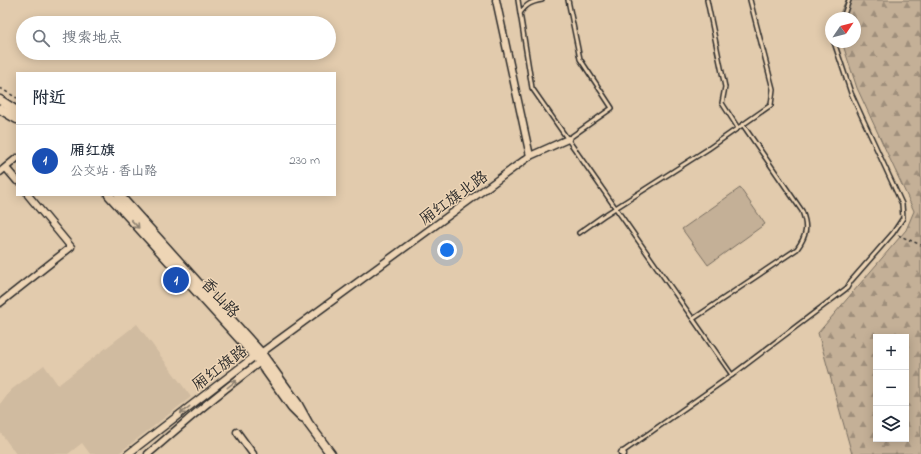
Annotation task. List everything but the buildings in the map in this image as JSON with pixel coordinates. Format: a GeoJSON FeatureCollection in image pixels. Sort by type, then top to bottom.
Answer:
{"type":"FeatureCollection","features":[{"type":"Feature","properties":{"kind":"street"},"geometry":{"type":"LineString","coordinates":[[496,0],[530,156],[568,139]]}},
{"type":"Feature","properties":{"kind":"street"},"geometry":{"type":"LineString","coordinates":[[0,100],[16,110]]}},
{"type":"Feature","properties":{"kind":"street"},"geometry":{"type":"LineString","coordinates":[[0,109],[16,119]]}},
{"type":"Feature","properties":{"kind":"street","name":"厢红旗北路"},"geometry":{"type":"LineString","coordinates":[[259,357],[530,156]]}},
{"type":"Feature","properties":{"kind":"street"},"geometry":{"type":"LineString","coordinates":[[0,172],[16,159]]}},
{"type":"Feature","properties":{"kind":"street"},"geometry":{"type":"LineString","coordinates":[[6,168],[16,181]]}},
{"type":"Feature","properties":{"kind":"street"},"geometry":{"type":"LineString","coordinates":[[0,303],[71,247],[29,196]]}},
{"type":"Feature","properties":{"kind":"street","name":"香山路"},"geometry":{"type":"LineString","coordinates":[[109,196],[239,338],[259,357]]}},
{"type":"Feature","properties":{"kind":"street","name":"香山路"},"geometry":{"type":"LineString","coordinates":[[120,196],[259,357],[292,407],[308,423],[331,454]]}},
{"type":"Feature","properties":{"kind":"street","name":"厢红旗路"},"geometry":{"type":"LineString","coordinates":[[128,454],[259,357]]}},
{"type":"Feature","properties":{"kind":"street","name":"厢红旗路"},"geometry":{"type":"LineString","coordinates":[[148,454],[212,400],[259,357]]}},
{"type":"Feature","properties":{"kind":"street"},"geometry":{"type":"LineString","coordinates":[[237,432],[253,454]]}},
{"type":"Feature","properties":{"kind":"lane"},"geometry":{"type":"LineString","coordinates":[[518,0],[532,88],[732,375]]}},
{"type":"Feature","properties":{"kind":"lane"},"geometry":{"type":"LineString","coordinates":[[520,13],[527,5],[535,1],[542,0]]}},
{"type":"Feature","properties":{"kind":"lane"},"geometry":{"type":"LineString","coordinates":[[568,0],[580,59],[612,108],[568,139]]}},
{"type":"Feature","properties":{"kind":"lane"},"geometry":{"type":"LineString","coordinates":[[707,0],[724,87],[722,103],[738,128]]}},
{"type":"Feature","properties":{"kind":"lane"},"geometry":{"type":"LineString","coordinates":[[579,233],[708,149],[772,105],[773,89],[750,0]]}},
{"type":"Feature","properties":{"kind":"lane"},"geometry":{"type":"LineString","coordinates":[[845,12],[849,0]]}},
{"type":"Feature","properties":{"kind":"lane"},"geometry":{"type":"LineString","coordinates":[[621,454],[732,375],[847,288],[851,281],[893,233],[903,218],[902,204],[851,93],[836,48]]}},
{"type":"Feature","properties":{"kind":"lane"},"geometry":{"type":"LineString","coordinates":[[693,319],[797,249],[803,240],[806,229],[806,223],[802,211],[743,125]]}},
{"type":"Feature","properties":{"kind":"path"},"geometry":{"type":"LineString","coordinates":[[0,88],[16,97]]}},
{"type":"Feature","properties":{"kind":"path"},"geometry":{"type":"LineString","coordinates":[[893,233],[921,245]]}},
{"type":"Feature","properties":{"kind":"shaded area"},"geometry":{"type":"Polygon","coordinates":[[[137,324],[191,397],[118,454],[90,454],[82,443],[68,454],[16,454],[0,432],[0,405],[11,390],[44,365],[58,385],[137,324]]]}},
{"type":"Feature","properties":{"kind":"green space"},"geometry":{"type":"Polygon","coordinates":[[[846,0],[921,0],[921,454],[852,454],[818,333],[906,230],[914,211],[857,88],[844,48],[861,48],[861,12],[841,12],[846,0]]]}},
{"type":"Feature","properties":{"kind":"green space"},"geometry":{"type":"Polygon","coordinates":[[[740,188],[765,224],[708,265],[682,229],[740,188]]]}},
{"type":"Feature","properties":{"kind":"place","name":"厢红旗"},"geometry":{"type":"Point","coordinates":[176,280]}}]}
